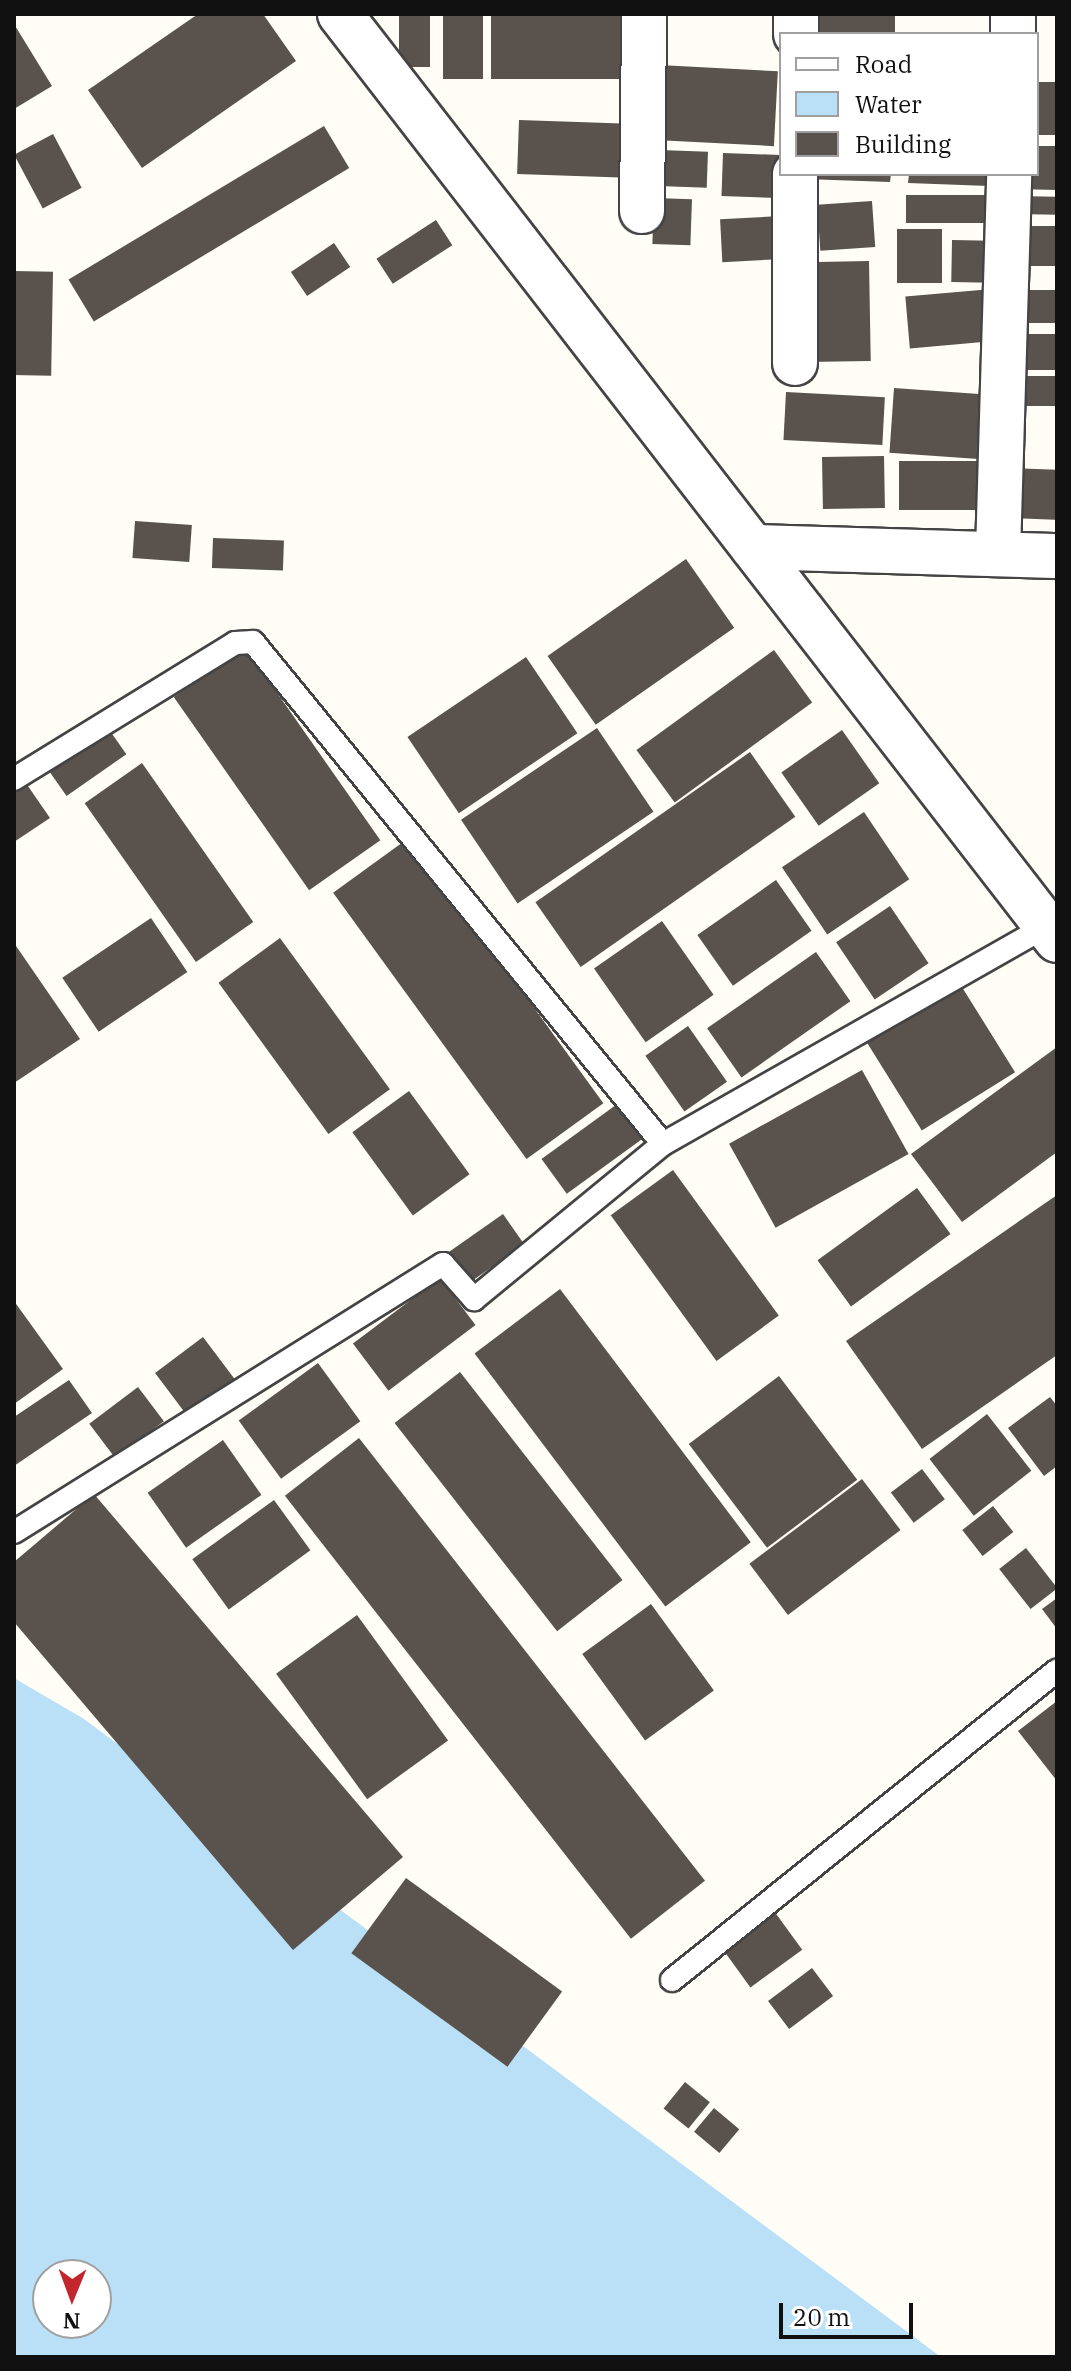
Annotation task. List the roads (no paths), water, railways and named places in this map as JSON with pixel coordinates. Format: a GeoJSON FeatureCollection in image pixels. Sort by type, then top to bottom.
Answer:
{"type":"FeatureCollection","features":[{"type":"Feature","properties":{"kind":"street"},"geometry":{"type":"LineString","coordinates":[[340,14],[1051,933]]}},
{"type":"Feature","properties":{"kind":"street"},"geometry":{"type":"LineString","coordinates":[[642,211],[644,14]]}},
{"type":"Feature","properties":{"kind":"street"},"geometry":{"type":"LineString","coordinates":[[795,176],[795,363]]}},
{"type":"Feature","properties":{"kind":"street"},"geometry":{"type":"LineString","coordinates":[[998,553],[1009,176]]}},
{"type":"Feature","properties":{"kind":"street"},"geometry":{"type":"LineString","coordinates":[[753,547],[1057,556]]}},
{"type":"Feature","properties":{"kind":"lane"},"geometry":{"type":"LineString","coordinates":[[14,779],[235,643],[253,642],[663,1144]]}},
{"type":"Feature","properties":{"kind":"lane"},"geometry":{"type":"LineString","coordinates":[[14,1532],[443,1264],[474,1299],[663,1144],[1051,933]]}},
{"type":"Feature","properties":{"kind":"lane"},"geometry":{"type":"LineString","coordinates":[[672,1980],[1057,1670]]}},
{"type":"Feature","properties":{"kind":"water"},"geometry":{"type":"Polygon","coordinates":[[[14,1678],[84,1719],[941,2357],[14,2357],[14,1678]]]}}]}
